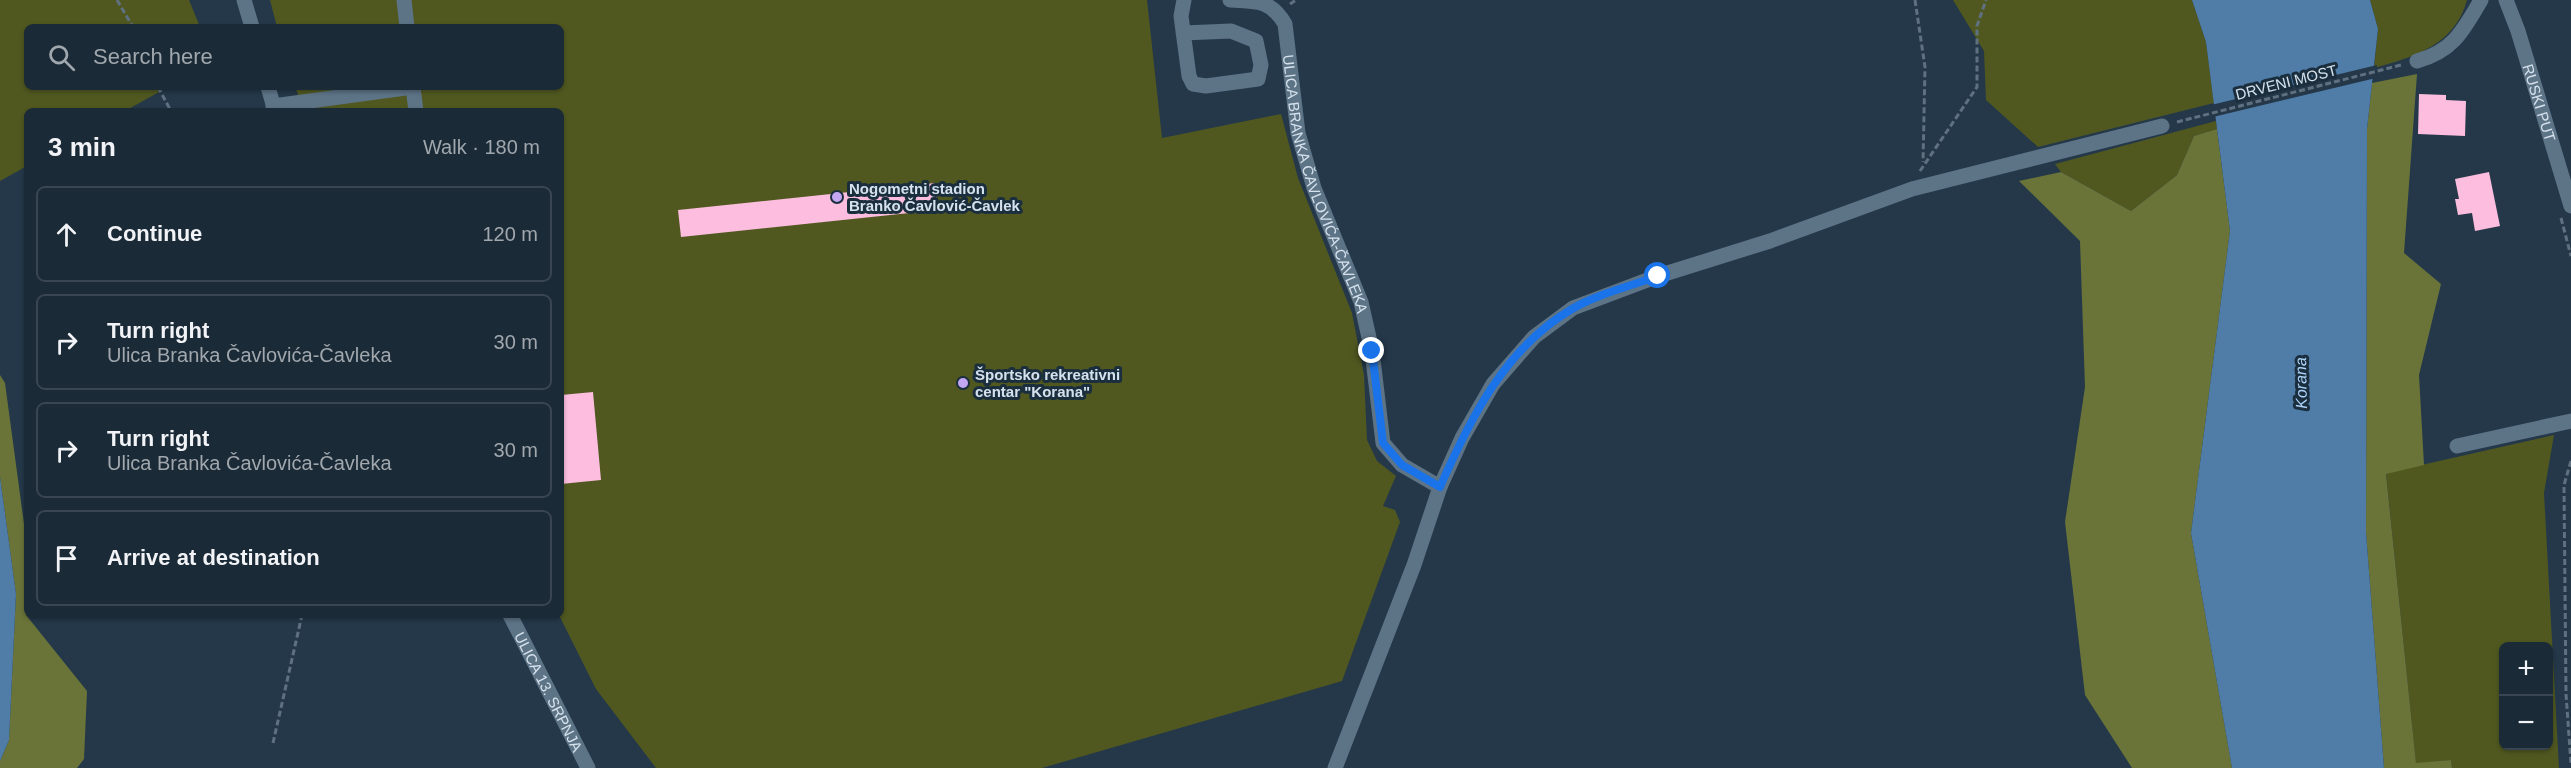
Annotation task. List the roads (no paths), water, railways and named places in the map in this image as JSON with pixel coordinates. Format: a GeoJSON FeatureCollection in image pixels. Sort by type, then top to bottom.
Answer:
{"type":"FeatureCollection","features":[{"type":"Feature","properties":{"kind":"street"},"geometry":{"type":"LineString","coordinates":[[244,0],[251,24]]}},
{"type":"Feature","properties":{"kind":"street"},"geometry":{"type":"LineString","coordinates":[[404,0],[407,24]]}},
{"type":"Feature","properties":{"kind":"street"},"geometry":{"type":"LineString","coordinates":[[1184,0],[1181,16],[1189,76],[1193,84],[1206,86],[1257,79],[1261,65],[1256,41],[1231,31],[1184,33]]}},
{"type":"Feature","properties":{"kind":"street","name":"ULICA BRANKA ČAVLOVIĆA-ČAVLEKA"},"geometry":{"type":"LineString","coordinates":[[1230,0],[1266,2],[1279,12],[1285,24],[1298,133],[1314,188],[1361,302],[1372,351],[1383,443],[1402,465],[1440,487]]}},
{"type":"Feature","properties":{"kind":"street"},"geometry":{"type":"LineString","coordinates":[[2417,61],[2436,56],[2449,48],[2481,0]]}},
{"type":"Feature","properties":{"kind":"street","name":"RUSKI PUT"},"geometry":{"type":"LineString","coordinates":[[2506,0],[2518,31],[2571,206]]}},
{"type":"Feature","properties":{"kind":"street"},"geometry":{"type":"LineString","coordinates":[[269,90],[274,108],[393,90]]}},
{"type":"Feature","properties":{"kind":"street"},"geometry":{"type":"LineString","coordinates":[[413,90],[416,108]]}},
{"type":"Feature","properties":{"kind":"street"},"geometry":{"type":"LineString","coordinates":[[1335,768],[1414,565],[1440,487],[1461,438],[1493,384],[1534,337],[1573,308],[1912,189],[2162,126]]}},
{"type":"Feature","properties":{"kind":"street"},"geometry":{"type":"LineString","coordinates":[[2457,446],[2571,421]]}},
{"type":"Feature","properties":{"kind":"street","name":"ULICA 13. SRPNJA"},"geometry":{"type":"LineString","coordinates":[[512,618],[588,768]]}},
{"type":"Feature","properties":{"kind":"water","name":"Korana"},"geometry":{"type":"Polygon","coordinates":[[[2192,0],[2370,0],[2378,29],[2367,129],[2366,532],[2384,768],[2232,768],[2191,533],[2230,231],[2206,42],[2192,0]]]}},
{"type":"Feature","properties":{"kind":"water"},"geometry":{"type":"Polygon","coordinates":[[[0,477],[16,594],[9,740],[0,761],[0,477]]]}},
{"type":"Feature","properties":{"kind":"place","name":"Nogometni stadion Branko Čavlović-Čavlek"},"geometry":{"type":"Point","coordinates":[837,197]}},
{"type":"Feature","properties":{"kind":"place","name":"Športsko rekreativni centar \"Korana\""},"geometry":{"type":"Point","coordinates":[963,383]}}]}
